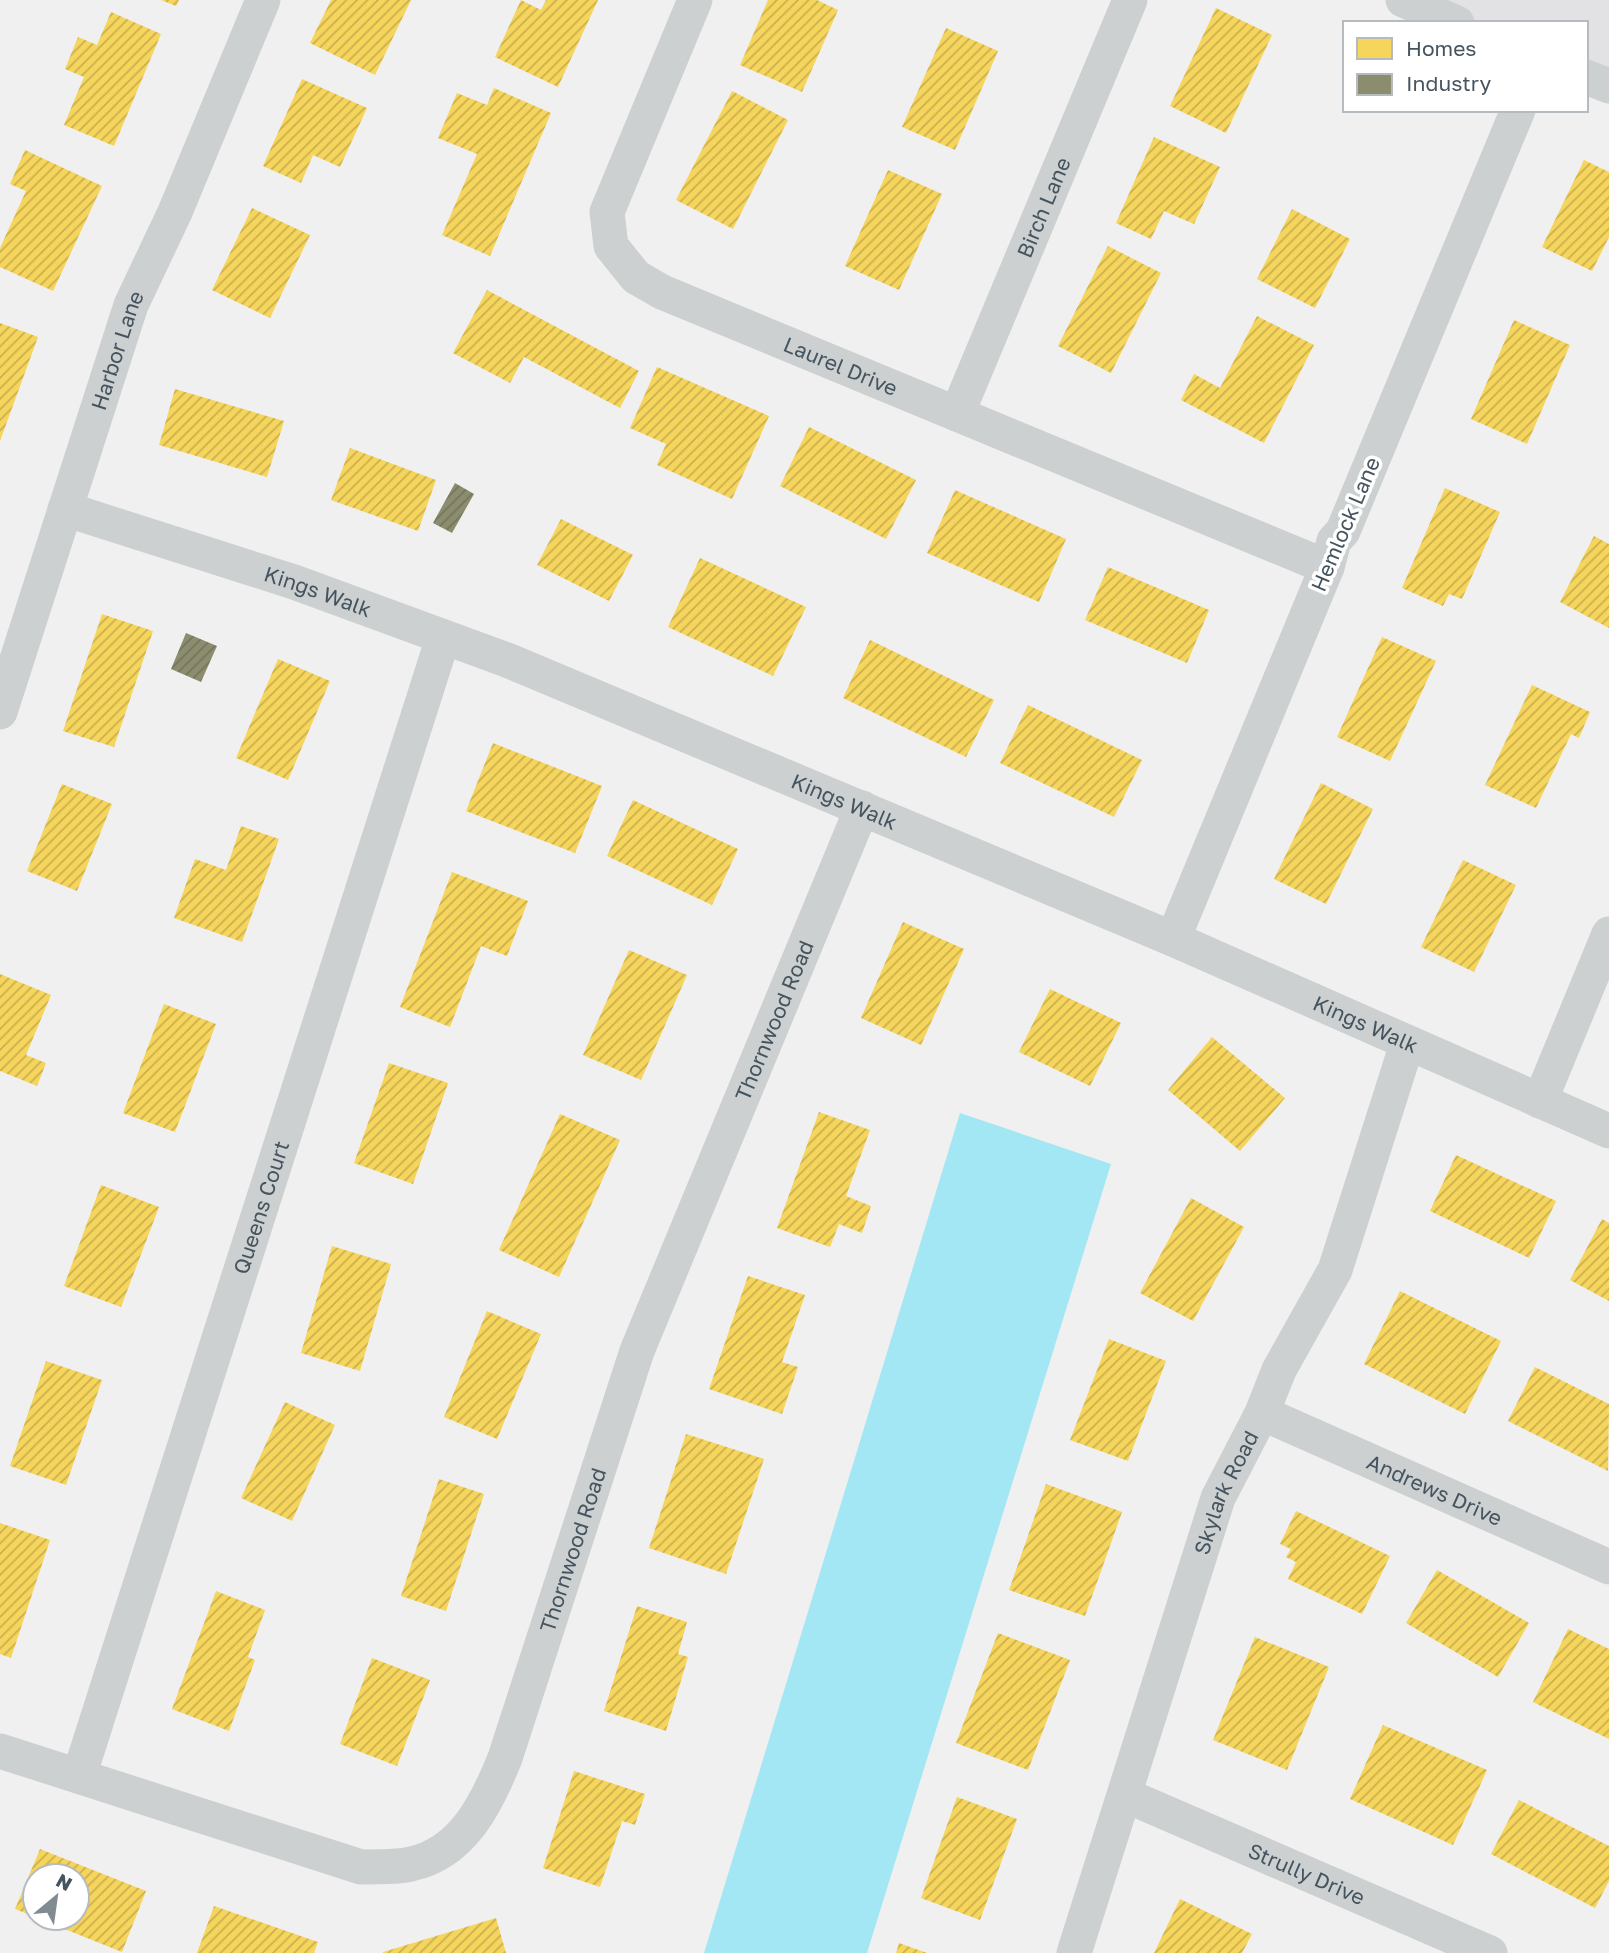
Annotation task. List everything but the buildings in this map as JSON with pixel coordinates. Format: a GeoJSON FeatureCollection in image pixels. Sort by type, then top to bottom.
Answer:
{"type":"FeatureCollection","features":[{"type":"Feature","properties":{"kind":"street","name":"Harbor Lane"},"geometry":{"type":"LineString","coordinates":[[0,712],[131,305],[174,212],[263,0]]}},
{"type":"Feature","properties":{"kind":"street","name":"Laurel Drive"},"geometry":{"type":"LineString","coordinates":[[695,0],[607,212],[611,246],[636,277],[663,292],[1326,567]]}},
{"type":"Feature","properties":{"kind":"street","name":"Birch Lane"},"geometry":{"type":"LineString","coordinates":[[957,414],[1130,0]]}},
{"type":"Feature","properties":{"kind":"street"},"geometry":{"type":"LineString","coordinates":[[1403,0],[1452,21]]}},
{"type":"Feature","properties":{"kind":"street"},"geometry":{"type":"LineString","coordinates":[[1588,78],[1609,86]]}},
{"type":"Feature","properties":{"kind":"street","name":"Hemlock Lane"},"geometry":{"type":"LineString","coordinates":[[1173,939],[1326,567],[1334,541],[1343,531],[1517,112]]}},
{"type":"Feature","properties":{"kind":"street","name":"Kings Walk"},"geometry":{"type":"LineString","coordinates":[[65,509],[294,582],[507,660],[1173,939],[1609,1131]]}},
{"type":"Feature","properties":{"kind":"street","name":"Queens Court"},"geometry":{"type":"LineString","coordinates":[[79,1776],[443,638]]}},
{"type":"Feature","properties":{"kind":"street","name":"Thornwood Road"},"geometry":{"type":"LineString","coordinates":[[0,1751],[361,1867],[410,1865],[432,1856],[469,1830],[490,1794],[505,1758],[637,1351],[862,808]]}},
{"type":"Feature","properties":{"kind":"street"},"geometry":{"type":"LineString","coordinates":[[1540,1101],[1609,933]]}},
{"type":"Feature","properties":{"kind":"street","name":"Skylark Road"},"geometry":{"type":"LineString","coordinates":[[1074,1953],[1218,1497],[1262,1413],[1279,1370],[1335,1270],[1407,1044]]}},
{"type":"Feature","properties":{"kind":"street","name":"Andrews Drive"},"geometry":{"type":"LineString","coordinates":[[1262,1413],[1609,1567]]}},
{"type":"Feature","properties":{"kind":"street","name":"Strully Drive"},"geometry":{"type":"LineString","coordinates":[[1125,1796],[1490,1953]]}},
{"type":"Feature","properties":{"kind":"shaded area"},"geometry":{"type":"Polygon","coordinates":[[[1421,0],[1609,0],[1609,78],[1588,69],[1588,21],[1471,21],[1421,0]]]}},
{"type":"Feature","properties":{"kind":"water"},"geometry":{"type":"Polygon","coordinates":[[[960,1113],[1111,1164],[867,1953],[704,1953],[960,1113]]]}}]}
